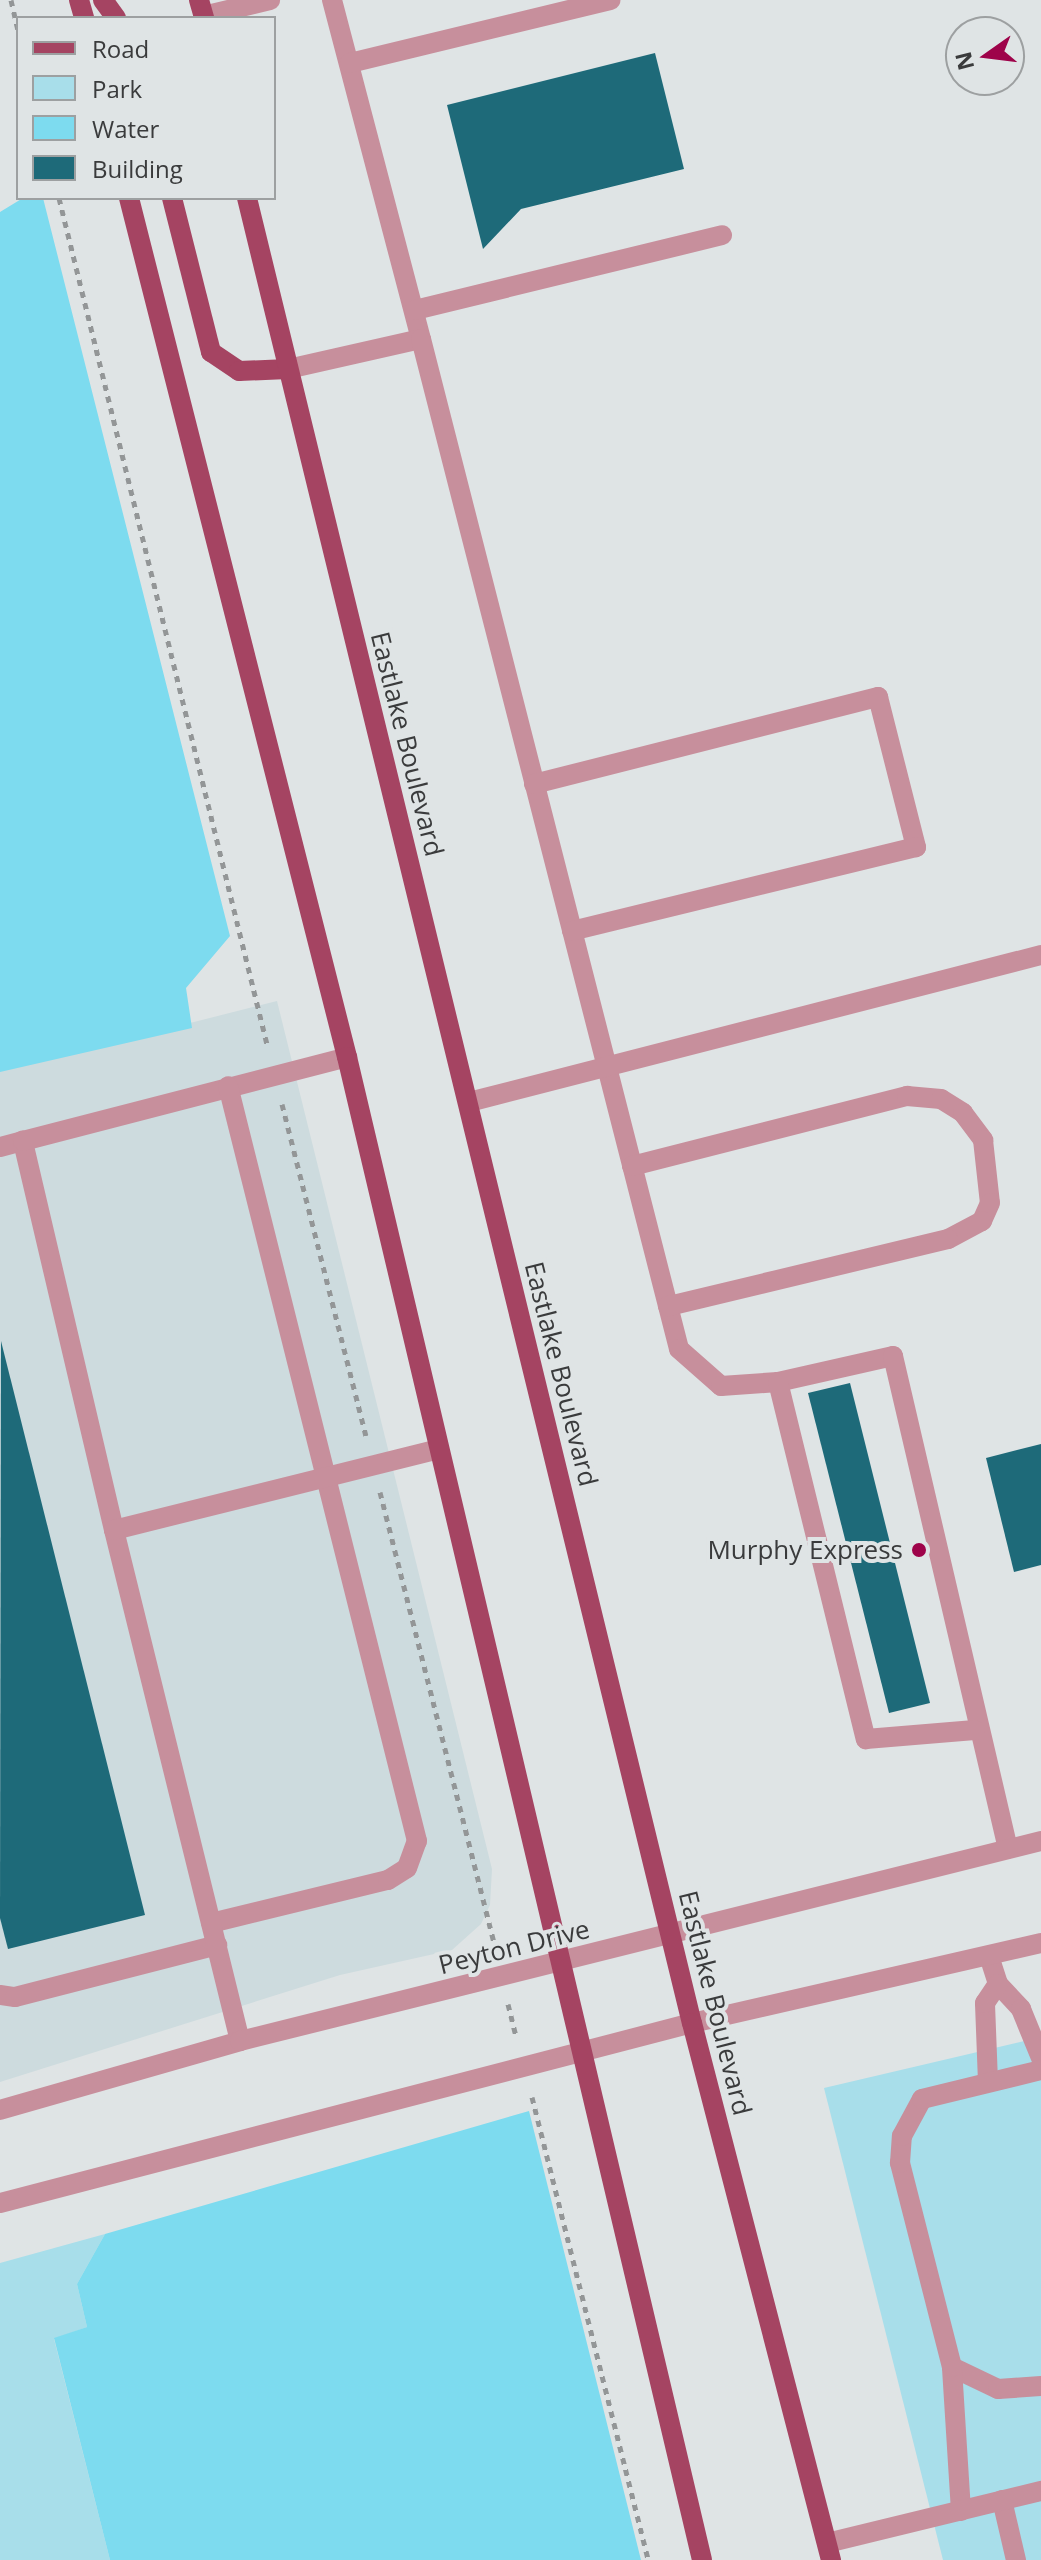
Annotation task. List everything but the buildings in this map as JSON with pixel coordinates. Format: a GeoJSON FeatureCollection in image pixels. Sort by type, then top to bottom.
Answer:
{"type":"FeatureCollection","features":[{"type":"Feature","properties":{"kind":"main road"},"geometry":{"type":"LineString","coordinates":[[130,200],[347,1057],[702,2560]]}},
{"type":"Feature","properties":{"kind":"main road"},"geometry":{"type":"LineString","coordinates":[[173,200],[211,352],[239,371],[288,369]]}},
{"type":"Feature","properties":{"kind":"main road","name":"Eastlake Boulevard"},"geometry":{"type":"LineString","coordinates":[[247,200],[692,2023],[829,2552]]}},
{"type":"Feature","properties":{"kind":"street"},"geometry":{"type":"LineString","coordinates":[[202,11],[270,0]]}},
{"type":"Feature","properties":{"kind":"street"},"geometry":{"type":"LineString","coordinates":[[332,0],[415,310],[679,1349],[721,1386],[778,1382],[893,1356],[975,1730],[1008,1849]]}},
{"type":"Feature","properties":{"kind":"street"},"geometry":{"type":"LineString","coordinates":[[350,63],[611,0]]}},
{"type":"Feature","properties":{"kind":"street"},"geometry":{"type":"LineString","coordinates":[[415,310],[722,235]]}},
{"type":"Feature","properties":{"kind":"street"},"geometry":{"type":"LineString","coordinates":[[288,369],[421,339]]}},
{"type":"Feature","properties":{"kind":"street"},"geometry":{"type":"LineString","coordinates":[[534,784],[878,697],[916,847],[572,931]]}},
{"type":"Feature","properties":{"kind":"street"},"geometry":{"type":"LineString","coordinates":[[469,1102],[1040,959]]}},
{"type":"Feature","properties":{"kind":"street"},"geometry":{"type":"LineString","coordinates":[[0,1147],[347,1057]]}},
{"type":"Feature","properties":{"kind":"street"},"geometry":{"type":"LineString","coordinates":[[211,1923],[388,1880],[416,1856],[417,1841],[228,1086]]}},
{"type":"Feature","properties":{"kind":"street"},"geometry":{"type":"LineString","coordinates":[[632,1166],[907,1096],[941,1099],[963,1113],[983,1140],[990,1203],[982,1221],[971,1227],[948,1239],[668,1306]]}},
{"type":"Feature","properties":{"kind":"street"},"geometry":{"type":"LineString","coordinates":[[23,1141],[114,1530],[240,2041]]}},
{"type":"Feature","properties":{"kind":"street"},"geometry":{"type":"LineString","coordinates":[[778,1382],[866,1739],[975,1730]]}},
{"type":"Feature","properties":{"kind":"street"},"geometry":{"type":"LineString","coordinates":[[114,1530],[438,1449]]}},
{"type":"Feature","properties":{"kind":"street","name":"Peyton Drive"},"geometry":{"type":"LineString","coordinates":[[0,2110],[240,2041],[1041,1841]]}},
{"type":"Feature","properties":{"kind":"street"},"geometry":{"type":"LineString","coordinates":[[0,2203],[692,2023],[1041,1943]]}},
{"type":"Feature","properties":{"kind":"street"},"geometry":{"type":"LineString","coordinates":[[0,1995],[15,1997],[217,1945]]}},
{"type":"Feature","properties":{"kind":"street"},"geometry":{"type":"LineString","coordinates":[[989,1956],[998,1984],[1021,2009],[1041,2058]]}},
{"type":"Feature","properties":{"kind":"street"},"geometry":{"type":"LineString","coordinates":[[988,2082],[985,2003],[998,1984]]}},
{"type":"Feature","properties":{"kind":"street"},"geometry":{"type":"LineString","coordinates":[[961,2511],[952,2367],[900,2163],[902,2136],[922,2099],[1041,2070]]}},
{"type":"Feature","properties":{"kind":"street"},"geometry":{"type":"LineString","coordinates":[[952,2367],[998,2389],[1041,2386]]}},
{"type":"Feature","properties":{"kind":"street"},"geometry":{"type":"LineString","coordinates":[[829,2552],[961,2511],[1041,2491]]}},
{"type":"Feature","properties":{"kind":"street"},"geometry":{"type":"LineString","coordinates":[[1002,2500],[1016,2560]]}},
{"type":"Feature","properties":{"kind":"path"},"geometry":{"type":"LineString","coordinates":[[11,0],[16,21]]}},
{"type":"Feature","properties":{"kind":"path"},"geometry":{"type":"LineString","coordinates":[[59,200],[264,1028]]}},
{"type":"Feature","properties":{"kind":"path"},"geometry":{"type":"LineString","coordinates":[[282,1102],[367,1443]]}},
{"type":"Feature","properties":{"kind":"path"},"geometry":{"type":"LineString","coordinates":[[381,1497],[648,2560]]}},
{"type":"Feature","properties":{"kind":"shaded area"},"geometry":{"type":"Polygon","coordinates":[[[277,1001],[492,1869],[490,1905],[481,1924],[452,1950],[340,1975],[0,2082],[0,1071],[277,1001]]]}},
{"type":"Feature","properties":{"kind":"green space"},"geometry":{"type":"Polygon","coordinates":[[[1041,2037],[1041,2560],[943,2560],[824,2088],[1041,2037]]]}},
{"type":"Feature","properties":{"kind":"green space"},"geometry":{"type":"Polygon","coordinates":[[[105,2234],[77,2284],[87,2327],[54,2339],[110,2560],[0,2560],[0,2263],[105,2234]]]}},
{"type":"Feature","properties":{"kind":"water"},"geometry":{"type":"Polygon","coordinates":[[[20,200],[44,200],[230,936],[186,988],[192,1028],[0,1072],[0,212],[20,200]]]}},
{"type":"Feature","properties":{"kind":"water"},"geometry":{"type":"Polygon","coordinates":[[[529,2111],[641,2560],[110,2560],[54,2338],[87,2327],[77,2284],[105,2234],[529,2111]]]}},
{"type":"Feature","properties":{"kind":"place","name":"Murphy Express"},"geometry":{"type":"Point","coordinates":[919,1550]}}]}
